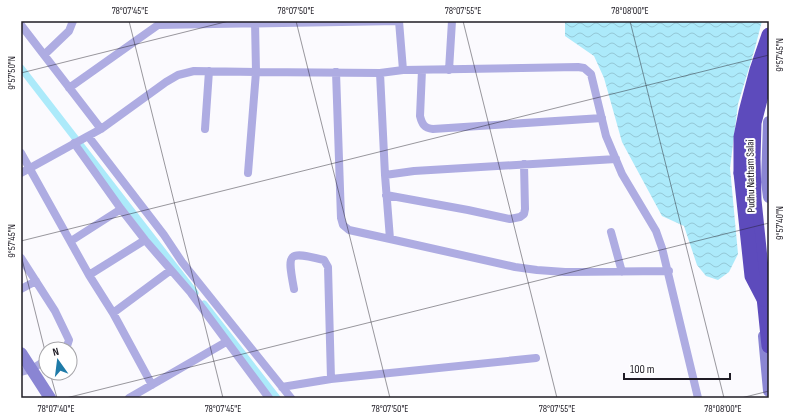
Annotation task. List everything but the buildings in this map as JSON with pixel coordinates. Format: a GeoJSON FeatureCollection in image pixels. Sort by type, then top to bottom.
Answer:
{"type":"FeatureCollection","features":[{"type":"Feature","properties":{"kind":"highway"},"geometry":{"type":"LineString","coordinates":[[764,299],[752,276],[741,173],[741,137],[757,70],[769,35]]}},
{"type":"Feature","properties":{"kind":"highway"},"geometry":{"type":"LineString","coordinates":[[769,70],[754,123],[752,159],[754,200],[769,346]]}},
{"type":"Feature","properties":{"kind":"highway"},"geometry":{"type":"LineString","coordinates":[[769,96],[763,119],[761,164],[769,257]]}},
{"type":"Feature","properties":{"kind":"main road","name":"Pudhu Natham Salai"},"geometry":{"type":"LineString","coordinates":[[769,59],[762,76],[752,116],[748,144],[748,199],[762,313],[769,391]]}},
{"type":"Feature","properties":{"kind":"main road","name":"Pudhu Natham Salai"},"geometry":{"type":"LineString","coordinates":[[769,122],[767,158],[769,197]]}},
{"type":"Feature","properties":{"kind":"main road"},"geometry":{"type":"LineString","coordinates":[[21,353],[26,371],[50,398]]}},
{"type":"Feature","properties":{"kind":"street"},"geometry":{"type":"LineString","coordinates":[[66,21],[69,31]]}},
{"type":"Feature","properties":{"kind":"street"},"geometry":{"type":"LineString","coordinates":[[44,55],[69,31],[73,21]]}},
{"type":"Feature","properties":{"kind":"street"},"geometry":{"type":"LineString","coordinates":[[69,88],[158,25],[255,22],[399,21],[403,70]]}},
{"type":"Feature","properties":{"kind":"street"},"geometry":{"type":"LineString","coordinates":[[449,70],[452,21]]}},
{"type":"Feature","properties":{"kind":"street"},"geometry":{"type":"LineString","coordinates":[[248,173],[256,72],[255,22]]}},
{"type":"Feature","properties":{"kind":"street"},"geometry":{"type":"LineString","coordinates":[[21,25],[101,129]]}},
{"type":"Feature","properties":{"kind":"street"},"geometry":{"type":"LineString","coordinates":[[21,173],[101,129],[166,82],[178,75],[194,71],[380,73],[403,70],[584,68],[591,74],[606,136],[622,174],[656,231],[669,271],[698,398]]}},
{"type":"Feature","properties":{"kind":"street"},"geometry":{"type":"LineString","coordinates":[[422,70],[420,116],[422,122],[427,128],[433,129],[602,118]]}},
{"type":"Feature","properties":{"kind":"street"},"geometry":{"type":"LineString","coordinates":[[205,129],[209,71]]}},
{"type":"Feature","properties":{"kind":"street"},"geometry":{"type":"LineString","coordinates":[[336,72],[341,218],[343,225],[349,230],[515,267],[537,270],[622,272],[669,271]]}},
{"type":"Feature","properties":{"kind":"street"},"geometry":{"type":"LineString","coordinates":[[380,73],[386,195],[390,239]]}},
{"type":"Feature","properties":{"kind":"street"},"geometry":{"type":"LineString","coordinates":[[80,140],[121,209],[145,240],[191,293],[269,398]]}},
{"type":"Feature","properties":{"kind":"street"},"geometry":{"type":"LineString","coordinates":[[80,140],[164,236],[182,262],[291,398]]}},
{"type":"Feature","properties":{"kind":"street"},"geometry":{"type":"LineString","coordinates":[[21,153],[152,384]]}},
{"type":"Feature","properties":{"kind":"street"},"geometry":{"type":"LineString","coordinates":[[385,175],[414,171],[616,159]]}},
{"type":"Feature","properties":{"kind":"street"},"geometry":{"type":"LineString","coordinates":[[386,195],[510,219],[524,214],[526,209],[524,164]]}},
{"type":"Feature","properties":{"kind":"street"},"geometry":{"type":"LineString","coordinates":[[71,241],[121,209]]}},
{"type":"Feature","properties":{"kind":"street"},"geometry":{"type":"LineString","coordinates":[[612,232],[622,272]]}},
{"type":"Feature","properties":{"kind":"street"},"geometry":{"type":"LineString","coordinates":[[89,275],[145,240]]}},
{"type":"Feature","properties":{"kind":"street"},"geometry":{"type":"LineString","coordinates":[[294,289],[289,265],[290,260],[295,255],[300,254],[324,260],[326,262],[328,267],[331,379]]}},
{"type":"Feature","properties":{"kind":"street"},"geometry":{"type":"LineString","coordinates":[[21,258],[55,311],[69,341]]}},
{"type":"Feature","properties":{"kind":"street"},"geometry":{"type":"LineString","coordinates":[[113,313],[171,270]]}},
{"type":"Feature","properties":{"kind":"street"},"geometry":{"type":"LineString","coordinates":[[21,289],[36,281]]}},
{"type":"Feature","properties":{"kind":"street"},"geometry":{"type":"LineString","coordinates":[[129,398],[226,342]]}},
{"type":"Feature","properties":{"kind":"street"},"geometry":{"type":"LineString","coordinates":[[282,387],[331,379],[536,358]]}},
{"type":"Feature","properties":{"kind":"street"},"geometry":{"type":"LineString","coordinates":[[26,371],[38,364]]}},
{"type":"Feature","properties":{"kind":"water"},"geometry":{"type":"Polygon","coordinates":[[[565,21],[762,21],[738,104],[730,168],[738,254],[729,272],[718,280],[706,276],[697,265],[684,226],[662,216],[622,142],[604,78],[594,56],[565,36],[565,21]]]}},
{"type":"Feature","properties":{"kind":"waterway"},"geometry":{"type":"LineString","coordinates":[[21,68],[195,293]]}},
{"type":"Feature","properties":{"kind":"waterway"},"geometry":{"type":"LineString","coordinates":[[204,304],[277,398]]}}]}
